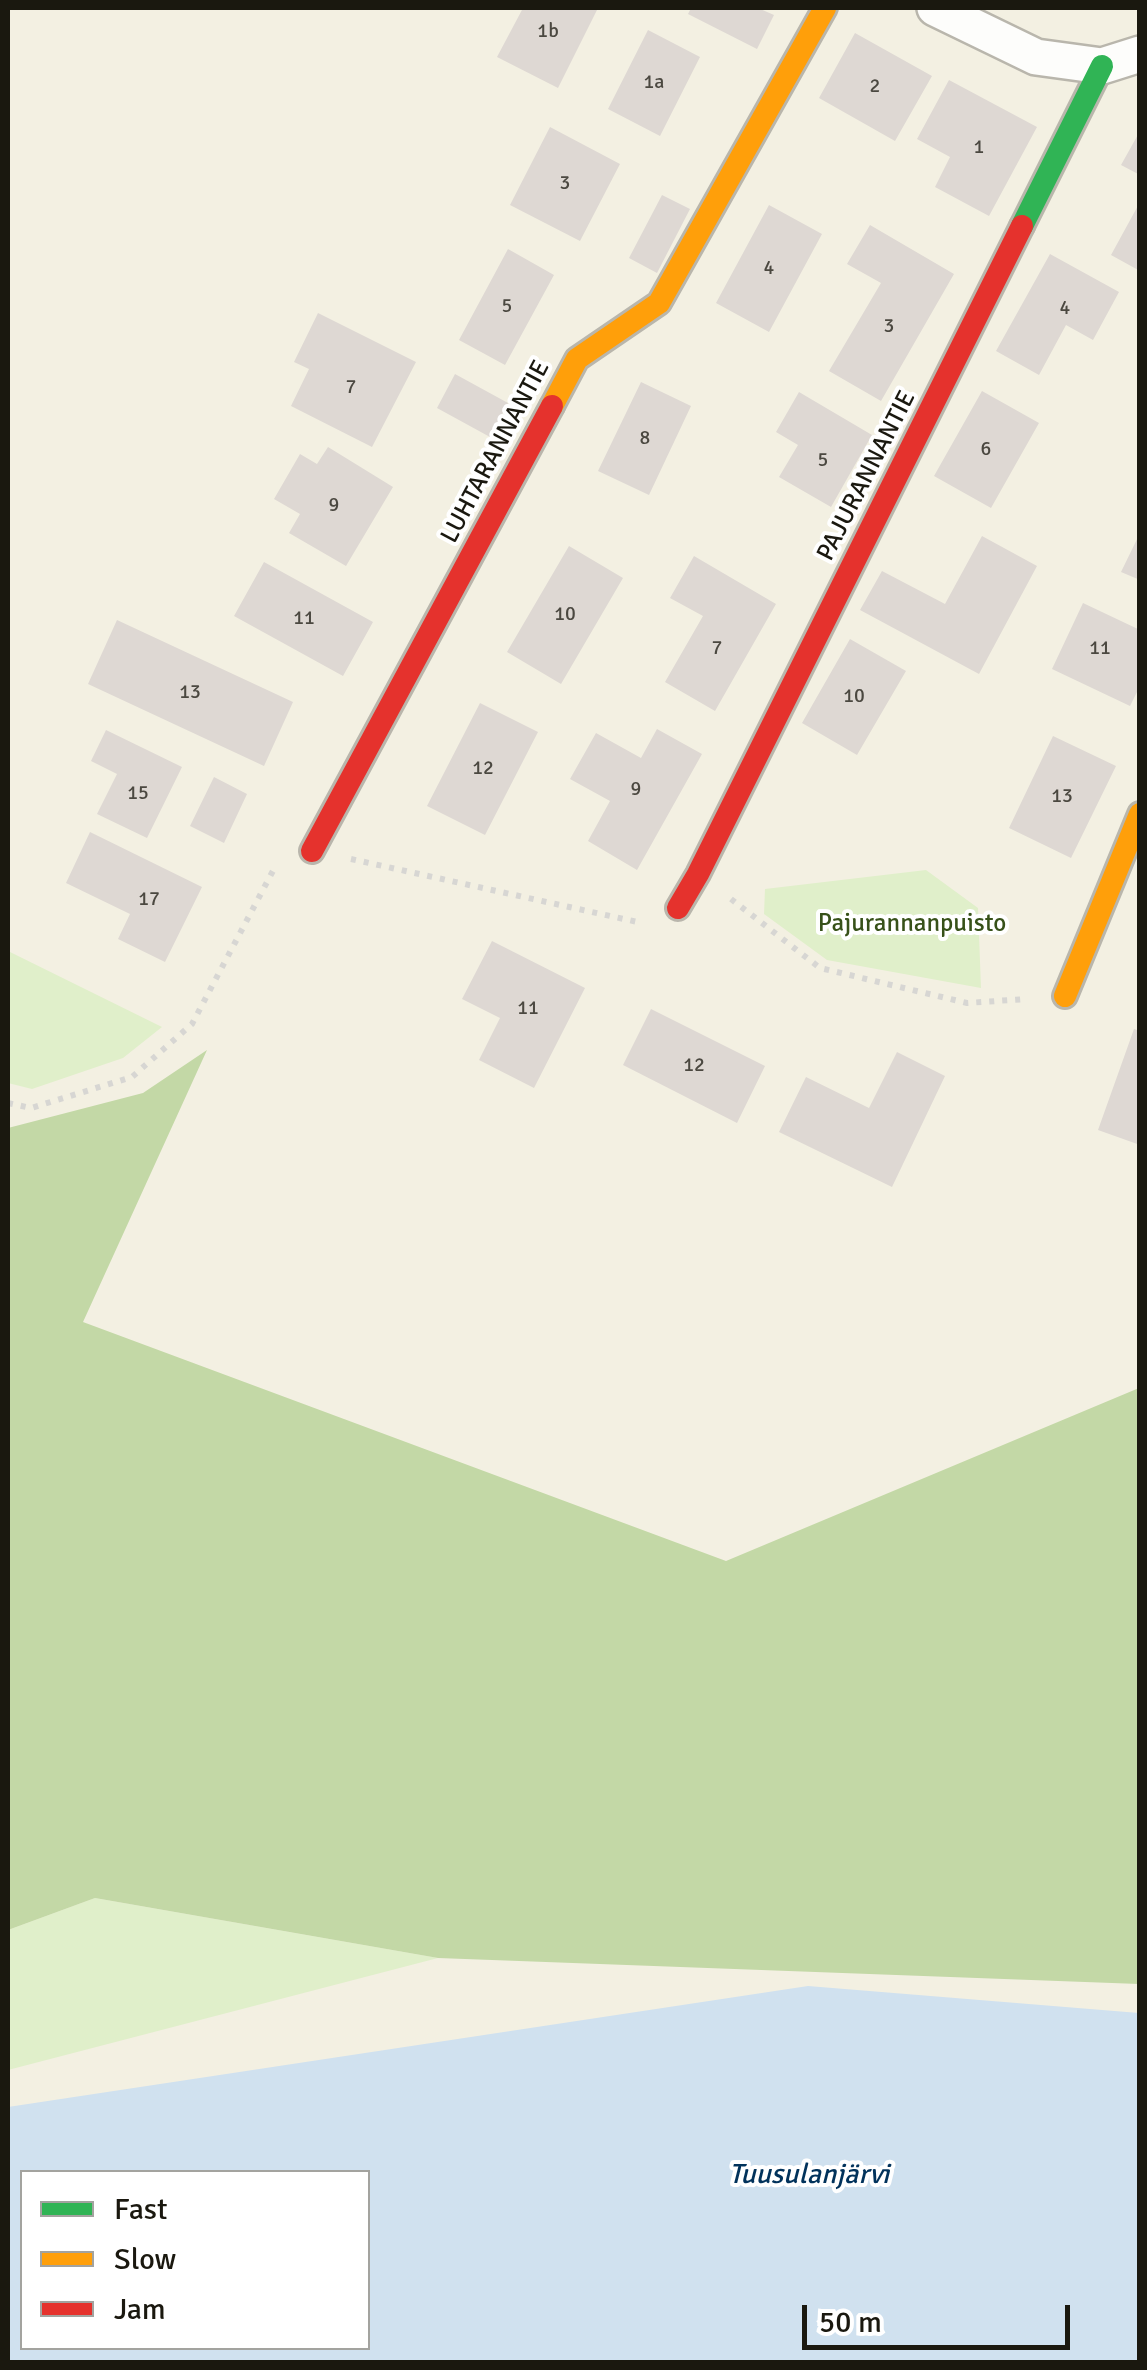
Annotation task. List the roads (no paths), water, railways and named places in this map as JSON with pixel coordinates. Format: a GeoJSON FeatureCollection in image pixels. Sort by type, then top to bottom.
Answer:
{"type":"FeatureCollection","features":[{"type":"Feature","properties":{"kind":"street","name":"LUHTARANNANTIE"},"geometry":{"type":"LineString","coordinates":[[312,851],[577,359],[660,303],[826,8]]}},
{"type":"Feature","properties":{"kind":"street"},"geometry":{"type":"LineString","coordinates":[[936,8],[1036,57],[1102,66],[1140,54]]}},
{"type":"Feature","properties":{"kind":"street","name":"PAJURANNANTIE"},"geometry":{"type":"LineString","coordinates":[[678,908],[1102,66]]}},
{"type":"Feature","properties":{"kind":"street"},"geometry":{"type":"LineString","coordinates":[[1065,996],[1140,814]]}},
{"type":"Feature","properties":{"kind":"water","name":"Tuusulanjärvi"},"geometry":{"type":"Polygon","coordinates":[[[808,1986],[1139,2013],[1139,2362],[8,2362],[8,2107],[808,1986]]]}},
{"type":"Feature","properties":{"kind":"park label","name":"Pajurannanpuisto"},"geometry":{"type":"Point","coordinates":[912,924]}}]}
